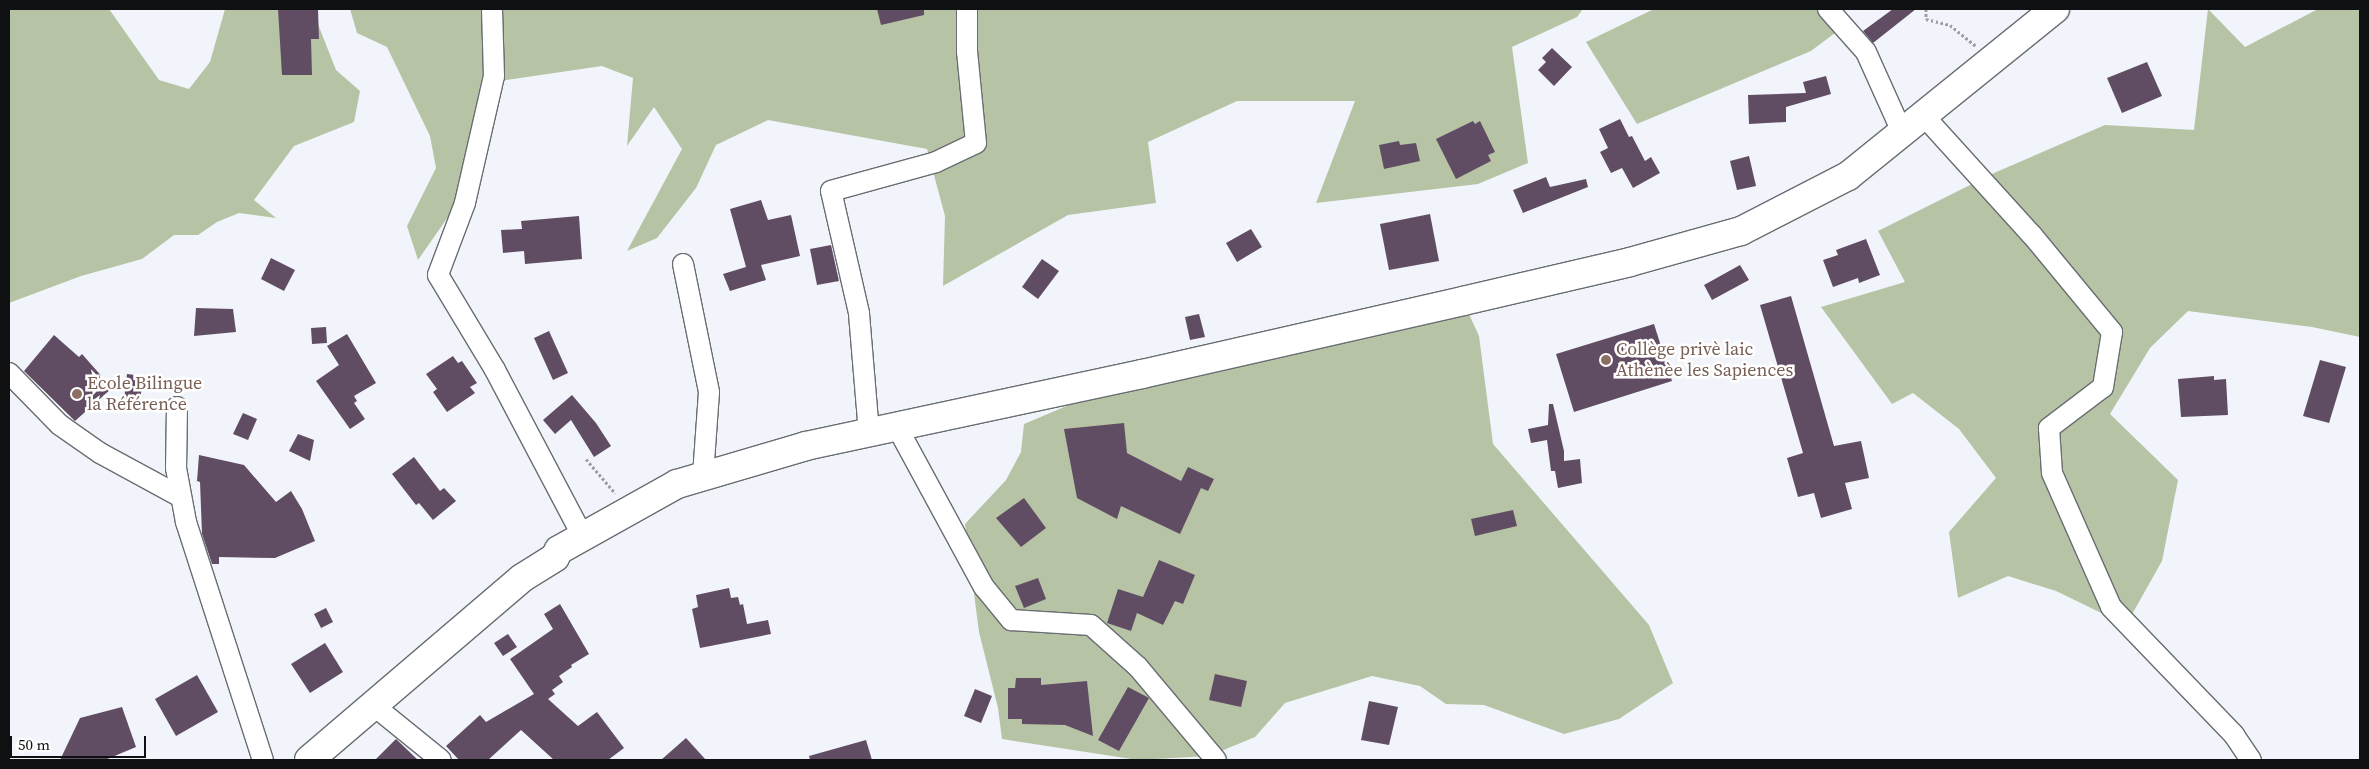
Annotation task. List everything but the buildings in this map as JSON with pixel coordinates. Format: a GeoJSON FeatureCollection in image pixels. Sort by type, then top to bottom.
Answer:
{"type":"FeatureCollection","features":[{"type":"Feature","properties":{"kind":"street"},"geometry":{"type":"LineString","coordinates":[[492,9],[494,76],[465,203],[438,275],[495,370],[582,537]]}},
{"type":"Feature","properties":{"kind":"street"},"geometry":{"type":"LineString","coordinates":[[869,433],[859,313],[831,191],[936,162],[976,143],[966,52],[967,9]]}},
{"type":"Feature","properties":{"kind":"street"},"geometry":{"type":"LineString","coordinates":[[1828,9],[1866,52],[1902,132]]}},
{"type":"Feature","properties":{"kind":"street"},"geometry":{"type":"LineString","coordinates":[[309,760],[522,578],[555,557],[559,550],[677,484],[806,446],[1142,374],[1630,262],[1741,231],[1848,176],[2055,9]]}},
{"type":"Feature","properties":{"kind":"street"},"geometry":{"type":"LineString","coordinates":[[1923,115],[2032,235],[2112,332],[2103,387],[2049,428],[2052,473],[2111,607],[2234,735],[2251,760]]}},
{"type":"Feature","properties":{"kind":"street"},"geometry":{"type":"LineString","coordinates":[[683,264],[709,392],[703,476]]}},
{"type":"Feature","properties":{"kind":"street"},"geometry":{"type":"LineString","coordinates":[[9,373],[60,425],[100,453],[182,498]]}},
{"type":"Feature","properties":{"kind":"street"},"geometry":{"type":"LineString","coordinates":[[178,407],[176,468],[188,531],[263,760]]}},
{"type":"Feature","properties":{"kind":"street"},"geometry":{"type":"LineString","coordinates":[[897,427],[984,587],[1011,620],[1091,625],[1138,667],[1216,760]]}},
{"type":"Feature","properties":{"kind":"street"},"geometry":{"type":"LineString","coordinates":[[373,705],[441,760]]}},
{"type":"Feature","properties":{"kind":"path"},"geometry":{"type":"LineString","coordinates":[[1926,9],[1926,19],[1950,25],[1991,60]]}},
{"type":"Feature","properties":{"kind":"path"},"geometry":{"type":"LineString","coordinates":[[586,459],[631,510]]}},
{"type":"Feature","properties":{"kind":"green space"},"geometry":{"type":"Polygon","coordinates":[[[9,9],[109,9],[159,80],[189,89],[210,62],[225,9],[312,9],[336,70],[360,91],[354,122],[294,146],[254,200],[276,218],[239,213],[217,222],[198,235],[174,235],[142,259],[81,276],[9,303],[9,9]]]}},
{"type":"Feature","properties":{"kind":"green space"},"geometry":{"type":"Polygon","coordinates":[[[350,9],[1583,9],[1577,17],[1512,47],[1528,163],[1478,184],[1316,203],[1355,101],[1237,101],[1148,142],[1156,203],[1068,215],[943,286],[945,216],[927,149],[768,120],[716,145],[696,188],[657,238],[627,251],[682,149],[654,107],[627,146],[633,78],[602,66],[499,81],[497,113],[472,133],[455,207],[418,260],[407,226],[436,168],[430,136],[387,47],[357,33],[350,9]]]}},
{"type":"Feature","properties":{"kind":"green space"},"geometry":{"type":"Polygon","coordinates":[[[1654,9],[1828,9],[1839,30],[1811,51],[1637,124],[1586,42],[1654,9]]]}},
{"type":"Feature","properties":{"kind":"green space"},"geometry":{"type":"Polygon","coordinates":[[[2208,9],[2245,47],[2318,9],[2360,9],[2360,337],[2312,327],[2188,311],[2150,348],[2110,414],[2178,480],[2162,561],[2126,625],[2056,591],[2008,576],[1958,598],[1949,532],[1996,478],[1959,429],[1913,393],[1892,404],[1821,307],[1905,282],[1878,231],[1994,173],[2105,125],[2194,130],[2208,9]]]}},
{"type":"Feature","properties":{"kind":"green space"},"geometry":{"type":"Polygon","coordinates":[[[1463,301],[1479,336],[1493,444],[1649,625],[1673,683],[1619,719],[1564,734],[1484,705],[1446,704],[1420,686],[1372,676],[1285,703],[1255,737],[1209,756],[1138,760],[1002,739],[998,708],[979,632],[965,524],[1006,480],[1021,452],[1024,424],[1142,374],[1463,301]]]}},
{"type":"Feature","properties":{"kind":"place","name":"Collège privè laic Athènèe les Sapiences"},"geometry":{"type":"Point","coordinates":[1606,360]}},
{"type":"Feature","properties":{"kind":"place","name":"Ecole Bilingue la Référence"},"geometry":{"type":"Point","coordinates":[77,394]}}]}
